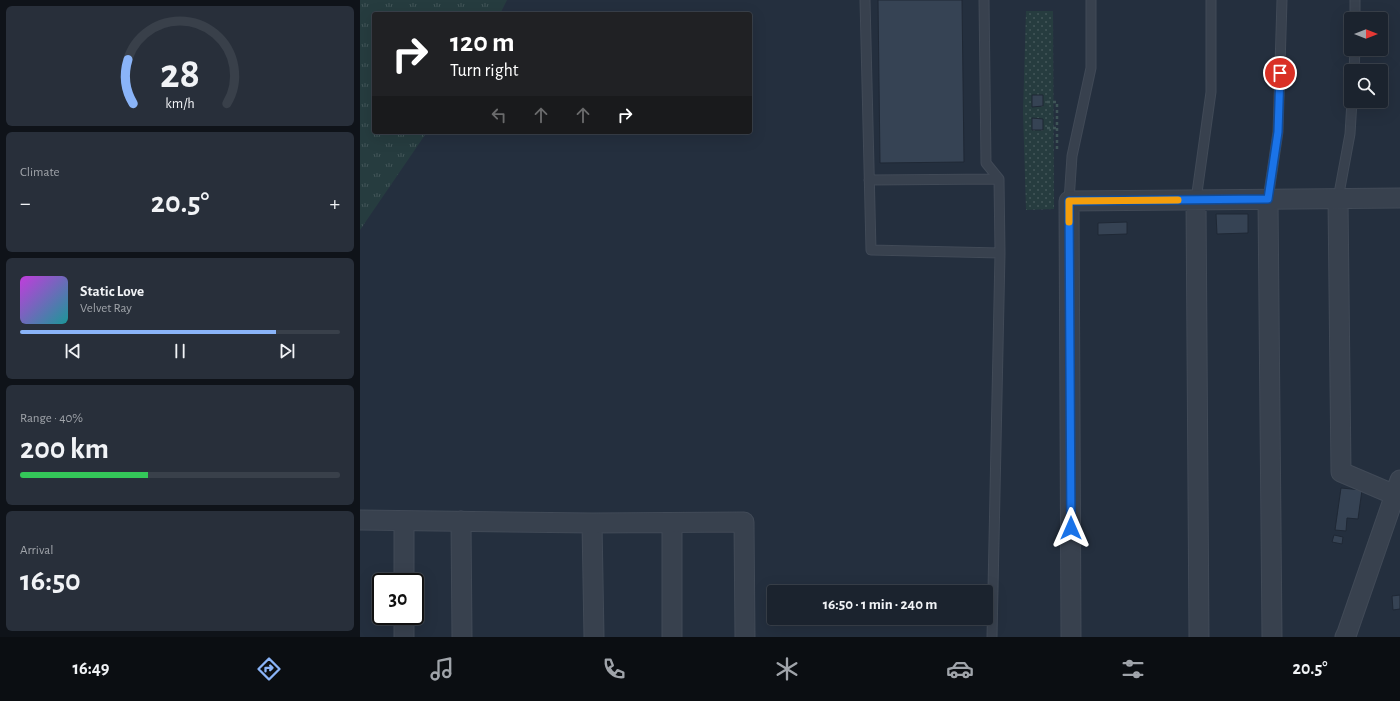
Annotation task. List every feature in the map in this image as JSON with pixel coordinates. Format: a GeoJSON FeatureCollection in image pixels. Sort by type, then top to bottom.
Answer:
{"type":"FeatureCollection","features":[{"type":"Feature","properties":{"kind":"street"},"geometry":{"type":"LineString","coordinates":[[1338,198],[1341,472],[1398,488],[1345,637]]}},
{"type":"Feature","properties":{"kind":"street"},"geometry":{"type":"LineString","coordinates":[[1071,637],[1069,201],[1400,198]]}},
{"type":"Feature","properties":{"kind":"street"},"geometry":{"type":"LineString","coordinates":[[1268,199],[1272,637]]}},
{"type":"Feature","properties":{"kind":"street"},"geometry":{"type":"LineString","coordinates":[[1196,200],[1199,637]]}},
{"type":"Feature","properties":{"kind":"street"},"geometry":{"type":"LineString","coordinates":[[360,520],[592,523],[744,522],[745,637]]}},
{"type":"Feature","properties":{"kind":"street"},"geometry":{"type":"LineString","coordinates":[[404,521],[404,573]]}},
{"type":"Feature","properties":{"kind":"street"},"geometry":{"type":"LineString","coordinates":[[462,521],[462,637]]}},
{"type":"Feature","properties":{"kind":"street"},"geometry":{"type":"LineString","coordinates":[[592,523],[594,637]]}},
{"type":"Feature","properties":{"kind":"street"},"geometry":{"type":"LineString","coordinates":[[672,523],[672,637]]}},
{"type":"Feature","properties":{"kind":"street"},"geometry":{"type":"LineString","coordinates":[[404,625],[404,637]]}},
{"type":"Feature","properties":{"kind":"lane"},"geometry":{"type":"LineString","coordinates":[[865,0],[871,250],[1000,253]]}},
{"type":"Feature","properties":{"kind":"lane"},"geometry":{"type":"LineString","coordinates":[[984,0],[986,163],[1000,178],[1000,253],[992,637]]}},
{"type":"Feature","properties":{"kind":"lane"},"geometry":{"type":"LineString","coordinates":[[1069,201],[1072,156],[1091,68],[1091,0]]}},
{"type":"Feature","properties":{"kind":"lane"},"geometry":{"type":"LineString","coordinates":[[1196,200],[1211,92],[1211,0]]}},
{"type":"Feature","properties":{"kind":"lane"},"geometry":{"type":"LineString","coordinates":[[1268,199],[1278,132],[1282,0]]}},
{"type":"Feature","properties":{"kind":"lane"},"geometry":{"type":"LineString","coordinates":[[1355,0],[1355,12]]}},
{"type":"Feature","properties":{"kind":"lane"},"geometry":{"type":"LineString","coordinates":[[1338,198],[1350,134],[1352,108]]}},
{"type":"Feature","properties":{"kind":"lane"},"geometry":{"type":"LineString","coordinates":[[869,180],[1000,178]]}},
{"type":"Feature","properties":{"kind":"path"},"geometry":{"type":"LineString","coordinates":[[1047,102],[1057,102]]}},
{"type":"Feature","properties":{"kind":"path"},"geometry":{"type":"LineString","coordinates":[[1046,128],[1058,128]]}},
{"type":"Feature","properties":{"kind":"green space"},"geometry":{"type":"Polygon","coordinates":[[[360,0],[507,0],[501,12],[372,12],[372,134],[426,134],[360,230],[360,0]]]}},
{"type":"Feature","properties":{"kind":"green space"},"geometry":{"type":"Polygon","coordinates":[[[1026,11],[1053,11],[1054,209],[1026,210],[1023,112],[1026,11]]]}},
{"type":"Feature","properties":{"kind":"building"},"geometry":{"type":"Polygon","coordinates":[[[878,0],[962,0],[964,162],[880,163],[878,0]]]}},
{"type":"Feature","properties":{"kind":"building"},"geometry":{"type":"Polygon","coordinates":[[[1032,95],[1043,95],[1043,106],[1032,107],[1032,95]]]}},
{"type":"Feature","properties":{"kind":"building"},"geometry":{"type":"Polygon","coordinates":[[[1032,118],[1043,119],[1043,130],[1032,130],[1032,118]]]}},
{"type":"Feature","properties":{"kind":"building"},"geometry":{"type":"Polygon","coordinates":[[[1216,214],[1248,214],[1248,233],[1217,234],[1216,214]]]}},
{"type":"Feature","properties":{"kind":"building"},"geometry":{"type":"Polygon","coordinates":[[[1127,222],[1127,234],[1098,235],[1098,223],[1127,222]]]}},
{"type":"Feature","properties":{"kind":"building"},"geometry":{"type":"Polygon","coordinates":[[[1341,488],[1362,490],[1358,519],[1347,518],[1346,531],[1335,530],[1341,488]]]}},
{"type":"Feature","properties":{"kind":"building"},"geometry":{"type":"Polygon","coordinates":[[[1334,535],[1343,537],[1342,544],[1332,542],[1334,535]]]}},
{"type":"Feature","properties":{"kind":"building"},"geometry":{"type":"Polygon","coordinates":[[[1400,595],[1400,609],[1393,610],[1392,596],[1400,595]]]}},
{"type":"Feature","properties":{"kind":"slow traffic"},"geometry":{"type":"LineString","coordinates":[[1069,222],[1069,201],[1178,200]]}},
{"type":"Feature","properties":{"kind":"route"},"geometry":{"type":"LineString","coordinates":[[1071,528],[1069,201],[1268,199],[1278,132],[1280,73]]}}]}
